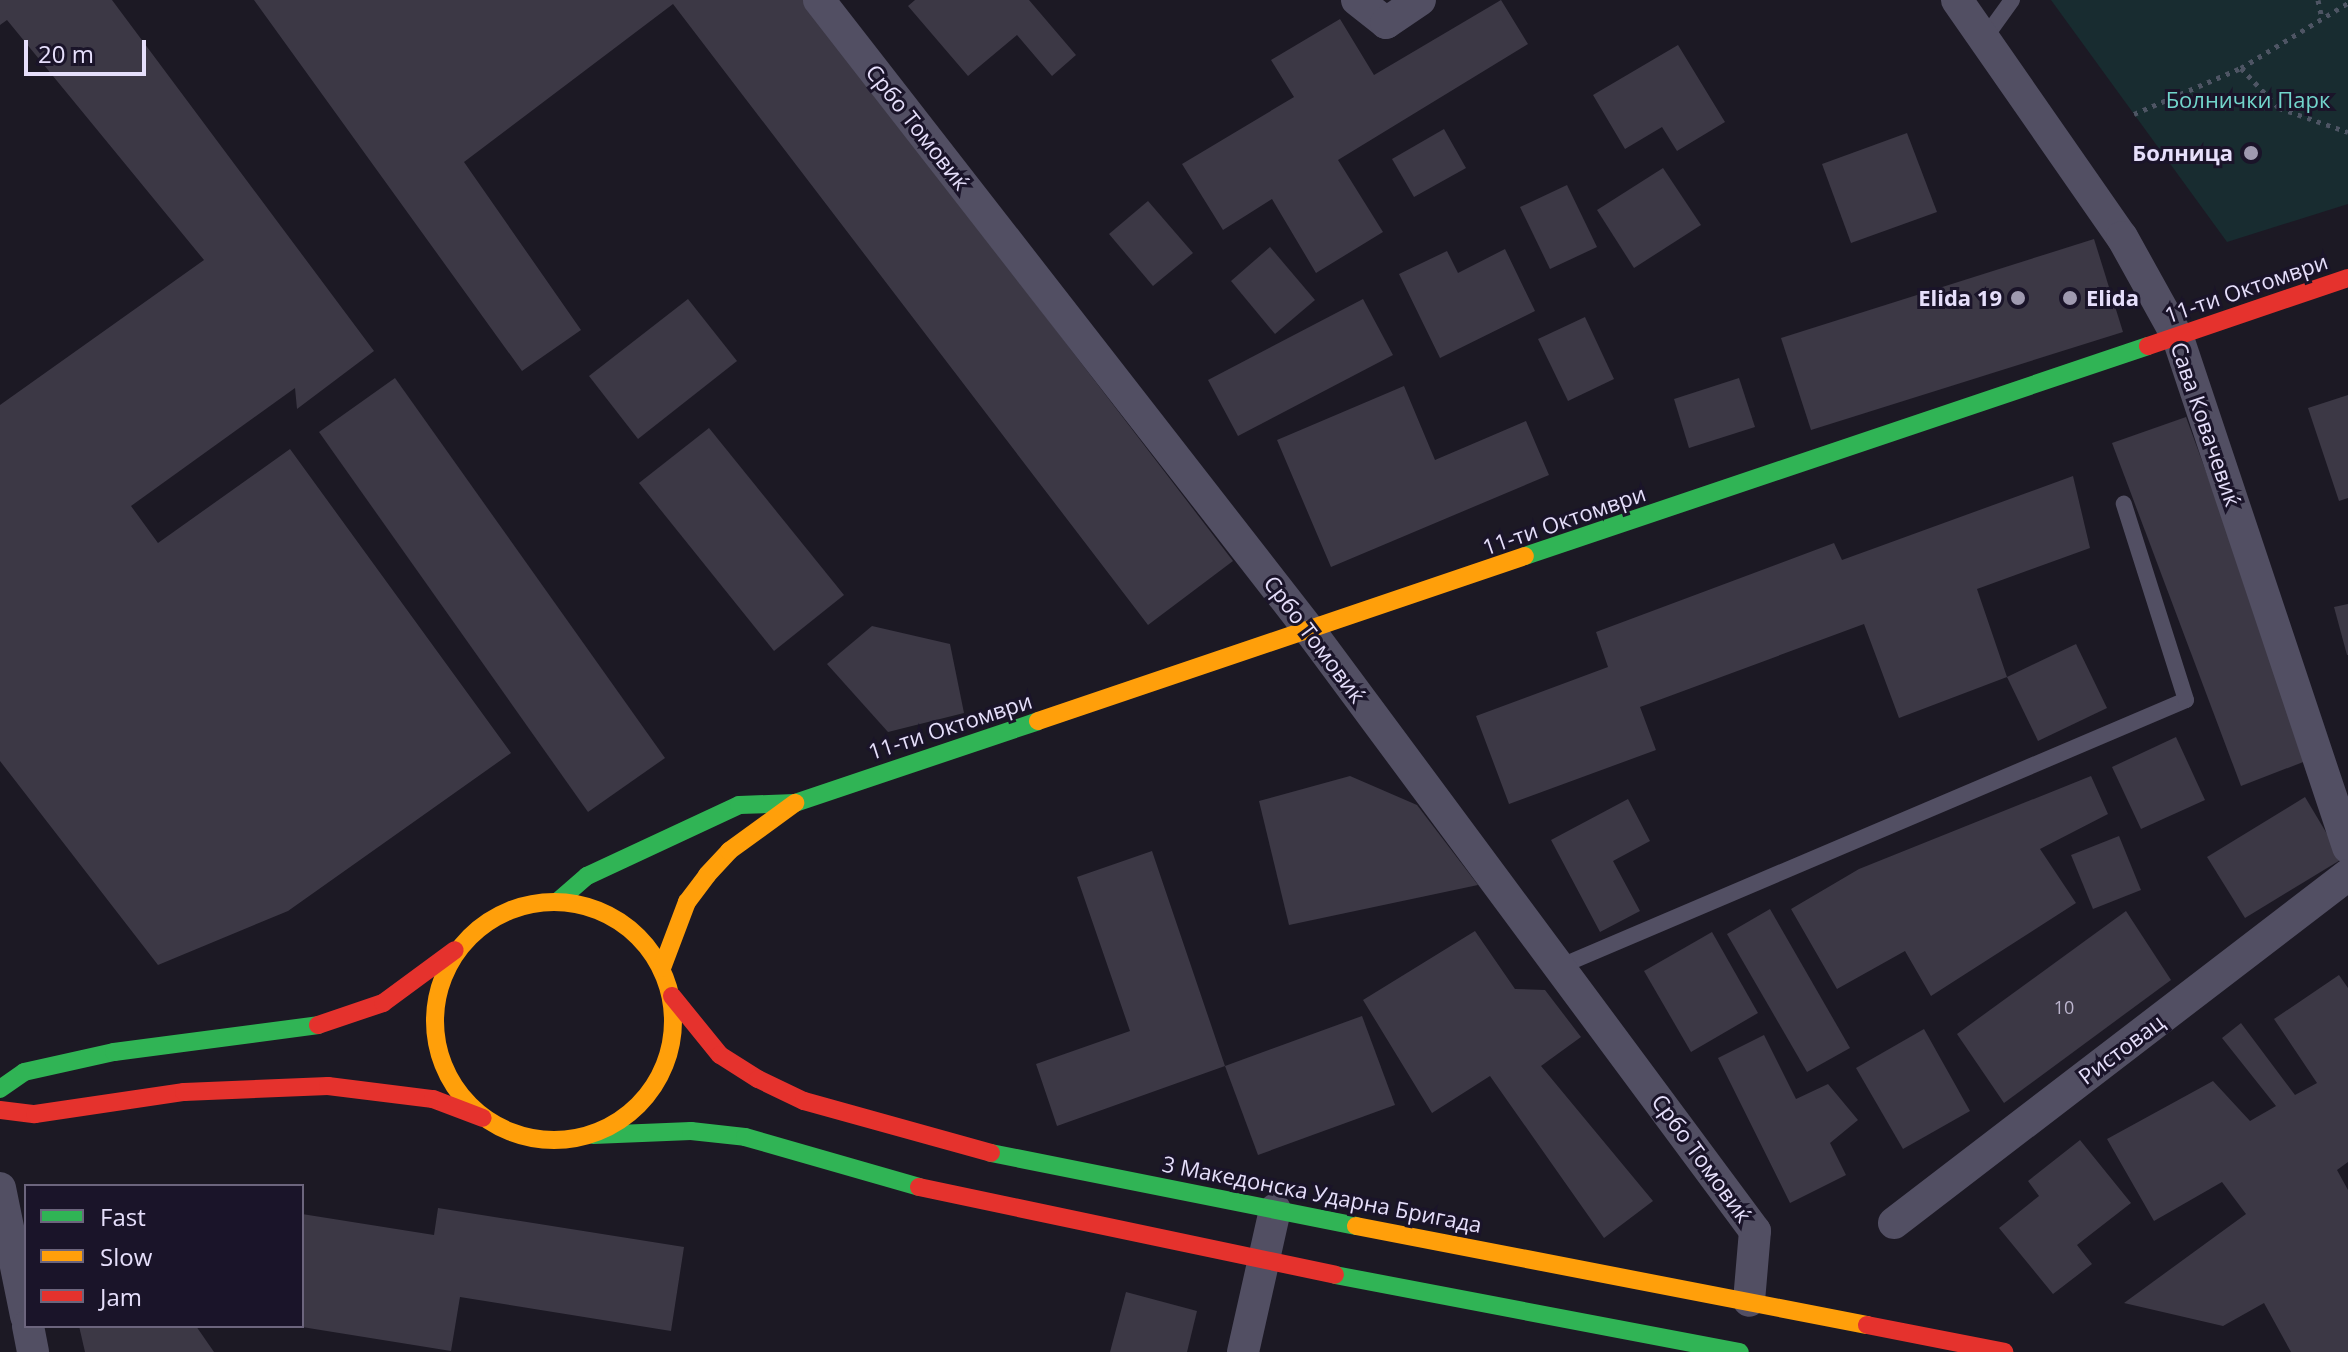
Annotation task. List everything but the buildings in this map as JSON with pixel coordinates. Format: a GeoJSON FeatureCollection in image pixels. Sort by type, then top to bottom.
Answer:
{"type":"FeatureCollection","features":[{"type":"Feature","properties":{"kind":"main road","name":"11-ти Октомври"},"geometry":{"type":"LineString","coordinates":[[795,803],[2348,278]]}},
{"type":"Feature","properties":{"kind":"main road"},"geometry":{"type":"LineString","coordinates":[[557,902],[587,876],[739,805],[795,803]]}},
{"type":"Feature","properties":{"kind":"main road"},"geometry":{"type":"LineString","coordinates":[[662,968],[687,902],[707,875],[729,851],[795,803]]}},
{"type":"Feature","properties":{"kind":"main road"},"geometry":{"type":"LineString","coordinates":[[0,1089],[24,1072],[114,1052],[338,1022],[383,1003],[424,977],[466,940],[507,911],[557,902],[589,906],[619,920],[644,941],[662,968],[672,996],[670,1053],[659,1080],[642,1104],[593,1135]]}},
{"type":"Feature","properties":{"kind":"main road"},"geometry":{"type":"LineString","coordinates":[[466,940],[439,990],[437,1047],[462,1098],[483,1118]]}},
{"type":"Feature","properties":{"kind":"main road","name":"3 Македонска Ударна Бригада"},"geometry":{"type":"LineString","coordinates":[[672,996],[720,1055],[804,1101],[916,1136],[1275,1210],[2004,1352]]}},
{"type":"Feature","properties":{"kind":"main road"},"geometry":{"type":"LineString","coordinates":[[0,1110],[35,1114],[184,1092],[328,1086],[433,1099],[537,1139],[691,1131],[745,1137],[939,1193],[1265,1263],[1740,1352]]}},
{"type":"Feature","properties":{"kind":"street"},"geometry":{"type":"LineString","coordinates":[[1357,0],[1386,23],[1420,0]]}},
{"type":"Feature","properties":{"kind":"street","name":"Сава Ковачевиќ"},"geometry":{"type":"LineString","coordinates":[[1957,0],[2122,237],[2178,338],[2348,847]]}},
{"type":"Feature","properties":{"kind":"street","name":"Србо Томовиќ"},"geometry":{"type":"LineString","coordinates":[[831,5],[1310,631],[1755,1231],[1749,1301]]}},
{"type":"Feature","properties":{"kind":"street","name":"Ристовац"},"geometry":{"type":"LineString","coordinates":[[1894,1223],[2348,875]]}},
{"type":"Feature","properties":{"kind":"street"},"geometry":{"type":"LineString","coordinates":[[0,1188],[24,1306]]}},
{"type":"Feature","properties":{"kind":"street"},"geometry":{"type":"LineString","coordinates":[[1243,1352],[1275,1210]]}},
{"type":"Feature","properties":{"kind":"street"},"geometry":{"type":"LineString","coordinates":[[28,1328],[33,1352]]}},
{"type":"Feature","properties":{"kind":"lane"},"geometry":{"type":"LineString","coordinates":[[1984,39],[2012,0]]}},
{"type":"Feature","properties":{"kind":"lane"},"geometry":{"type":"LineString","coordinates":[[1561,966],[2186,700],[2124,504]]}},
{"type":"Feature","properties":{"kind":"path"},"geometry":{"type":"LineString","coordinates":[[2318,0],[2322,19]]}},
{"type":"Feature","properties":{"kind":"path"},"geometry":{"type":"LineString","coordinates":[[2134,114],[2241,68],[2348,3]]}},
{"type":"Feature","properties":{"kind":"path"},"geometry":{"type":"LineString","coordinates":[[2241,68],[2279,108],[2348,132]]}},
{"type":"Feature","properties":{"kind":"green space","name":"Болнички Парк"},"geometry":{"type":"Polygon","coordinates":[[[2051,0],[2348,0],[2348,204],[2227,242],[2051,0]]]}},
{"type":"Feature","properties":{"kind":"traffic: fast"},"geometry":{"type":"LineString","coordinates":[[1525,556],[2148,346]]}},
{"type":"Feature","properties":{"kind":"traffic: fast"},"geometry":{"type":"LineString","coordinates":[[557,902],[587,876],[739,805],[795,803],[1038,721]]}},
{"type":"Feature","properties":{"kind":"traffic: fast"},"geometry":{"type":"LineString","coordinates":[[0,1089],[24,1072],[114,1052],[318,1025]]}},
{"type":"Feature","properties":{"kind":"traffic: fast"},"geometry":{"type":"LineString","coordinates":[[593,1135],[691,1131],[745,1137],[919,1187]]}},
{"type":"Feature","properties":{"kind":"traffic: fast"},"geometry":{"type":"LineString","coordinates":[[991,1153],[1356,1226]]}},
{"type":"Feature","properties":{"kind":"traffic: fast"},"geometry":{"type":"LineString","coordinates":[[1335,1275],[1740,1352]]}},
{"type":"Feature","properties":{"kind":"traffic: slow"},"geometry":{"type":"LineString","coordinates":[[1038,721],[1525,556]]}},
{"type":"Feature","properties":{"kind":"traffic: slow"},"geometry":{"type":"LineString","coordinates":[[662,968],[687,902],[707,875],[729,851],[795,803]]}},
{"type":"Feature","properties":{"kind":"traffic: slow"},"geometry":{"type":"LineString","coordinates":[[554,902],[577,904],[600,911],[638,937],[664,975],[671,998],[673,1021],[671,1044],[664,1067],[638,1105],[600,1131],[577,1138],[554,1140],[531,1138],[508,1131],[470,1105],[444,1067],[437,1044],[435,1021],[437,998],[444,975],[470,937],[508,911],[531,904],[554,902]]}},
{"type":"Feature","properties":{"kind":"traffic: slow"},"geometry":{"type":"LineString","coordinates":[[1356,1226],[1867,1325]]}},
{"type":"Feature","properties":{"kind":"traffic: jam"},"geometry":{"type":"LineString","coordinates":[[2148,346],[2348,278]]}},
{"type":"Feature","properties":{"kind":"traffic: jam"},"geometry":{"type":"LineString","coordinates":[[318,1025],[383,1003],[455,950]]}},
{"type":"Feature","properties":{"kind":"traffic: jam"},"geometry":{"type":"LineString","coordinates":[[672,996],[720,1055],[758,1079],[804,1101],[991,1153]]}},
{"type":"Feature","properties":{"kind":"traffic: jam"},"geometry":{"type":"LineString","coordinates":[[0,1110],[35,1114],[184,1092],[328,1086],[433,1099],[483,1118]]}},
{"type":"Feature","properties":{"kind":"traffic: jam"},"geometry":{"type":"LineString","coordinates":[[919,1187],[1335,1275]]}},
{"type":"Feature","properties":{"kind":"traffic: jam"},"geometry":{"type":"LineString","coordinates":[[1867,1325],[2004,1352]]}},
{"type":"Feature","properties":{"kind":"place","name":"Болница"},"geometry":{"type":"Point","coordinates":[2251,153]}},
{"type":"Feature","properties":{"kind":"place","name":"Elida 19"},"geometry":{"type":"Point","coordinates":[2018,298]}},
{"type":"Feature","properties":{"kind":"place","name":"Elida"},"geometry":{"type":"Point","coordinates":[2070,298]}}]}
